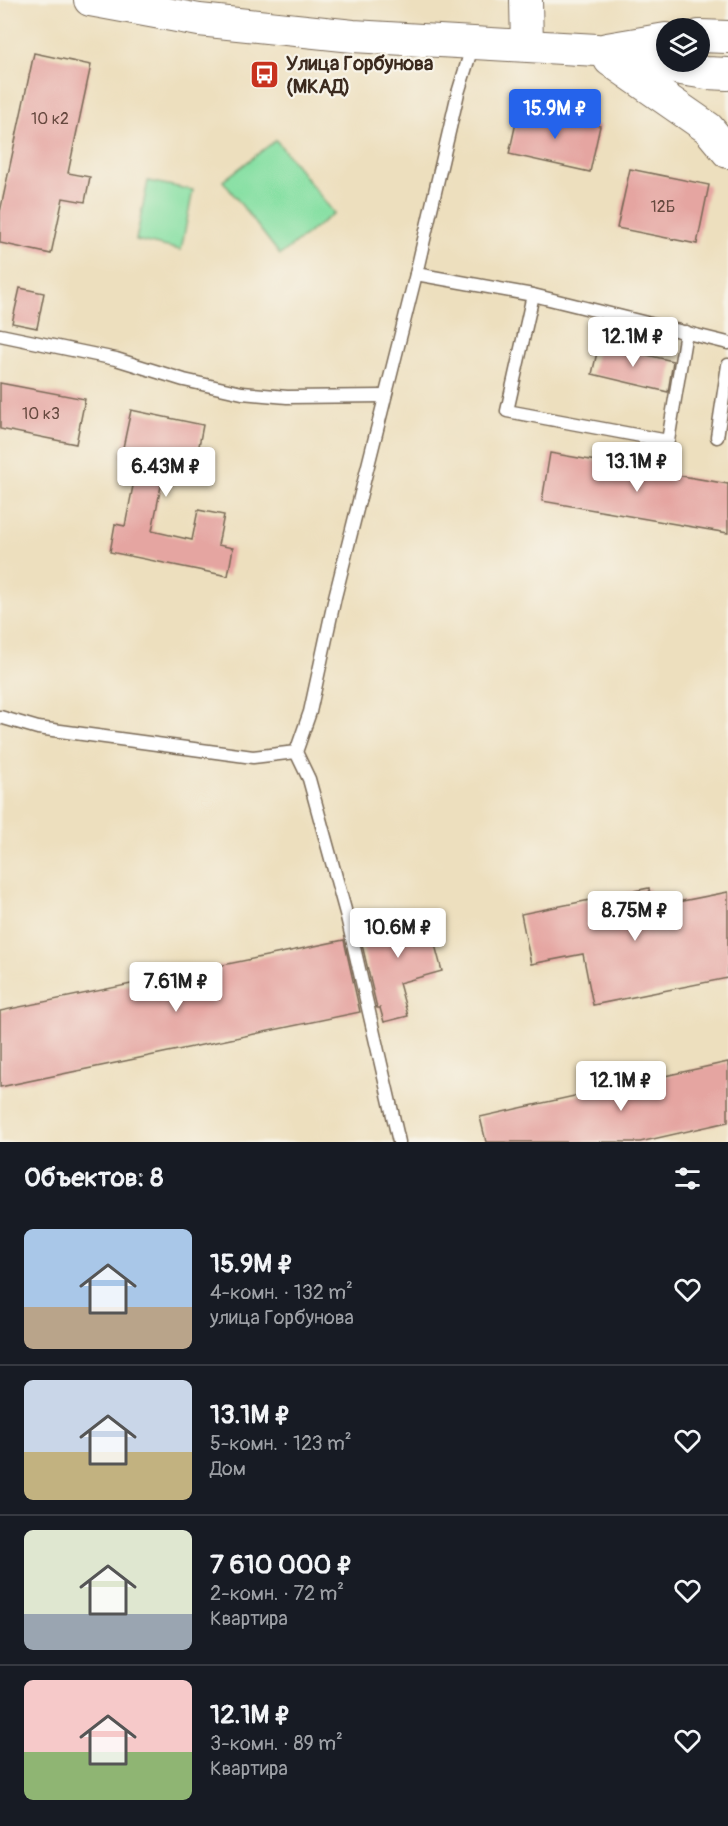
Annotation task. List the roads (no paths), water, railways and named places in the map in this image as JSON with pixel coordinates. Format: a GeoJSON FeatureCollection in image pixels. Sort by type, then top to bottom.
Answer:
{"type":"FeatureCollection","features":[{"type":"Feature","properties":{"kind":"street"},"geometry":{"type":"LineString","coordinates":[[90,0],[352,36],[656,53]]}},
{"type":"Feature","properties":{"kind":"street"},"geometry":{"type":"LineString","coordinates":[[526,0],[527,45]]}},
{"type":"Feature","properties":{"kind":"street"},"geometry":{"type":"LineString","coordinates":[[710,36],[728,37]]}},
{"type":"Feature","properties":{"kind":"street"},"geometry":{"type":"LineString","coordinates":[[597,51],[708,128],[728,152]]}},
{"type":"Feature","properties":{"kind":"street"},"geometry":{"type":"LineString","coordinates":[[664,72],[663,89],[675,104]]}},
{"type":"Feature","properties":{"kind":"lane"},"geometry":{"type":"LineString","coordinates":[[399,1142],[347,917],[309,779],[296,752],[310,712],[335,597],[416,274],[458,93],[474,43]]}},
{"type":"Feature","properties":{"kind":"lane"},"geometry":{"type":"LineString","coordinates":[[416,274],[533,295],[728,343]]}},
{"type":"Feature","properties":{"kind":"lane"},"geometry":{"type":"LineString","coordinates":[[533,295],[507,411],[668,441],[686,332]]}},
{"type":"Feature","properties":{"kind":"lane"},"geometry":{"type":"LineString","coordinates":[[0,335],[116,359],[184,380],[242,393],[287,397],[385,396]]}},
{"type":"Feature","properties":{"kind":"lane"},"geometry":{"type":"LineString","coordinates":[[717,437],[728,365]]}},
{"type":"Feature","properties":{"kind":"lane"},"geometry":{"type":"LineString","coordinates":[[0,717],[38,728],[253,757],[296,752]]}},
{"type":"Feature","properties":{"kind":"place","name":"Улица Горбунова (МКАД)"},"geometry":{"type":"Point","coordinates":[265,74]}}]}
